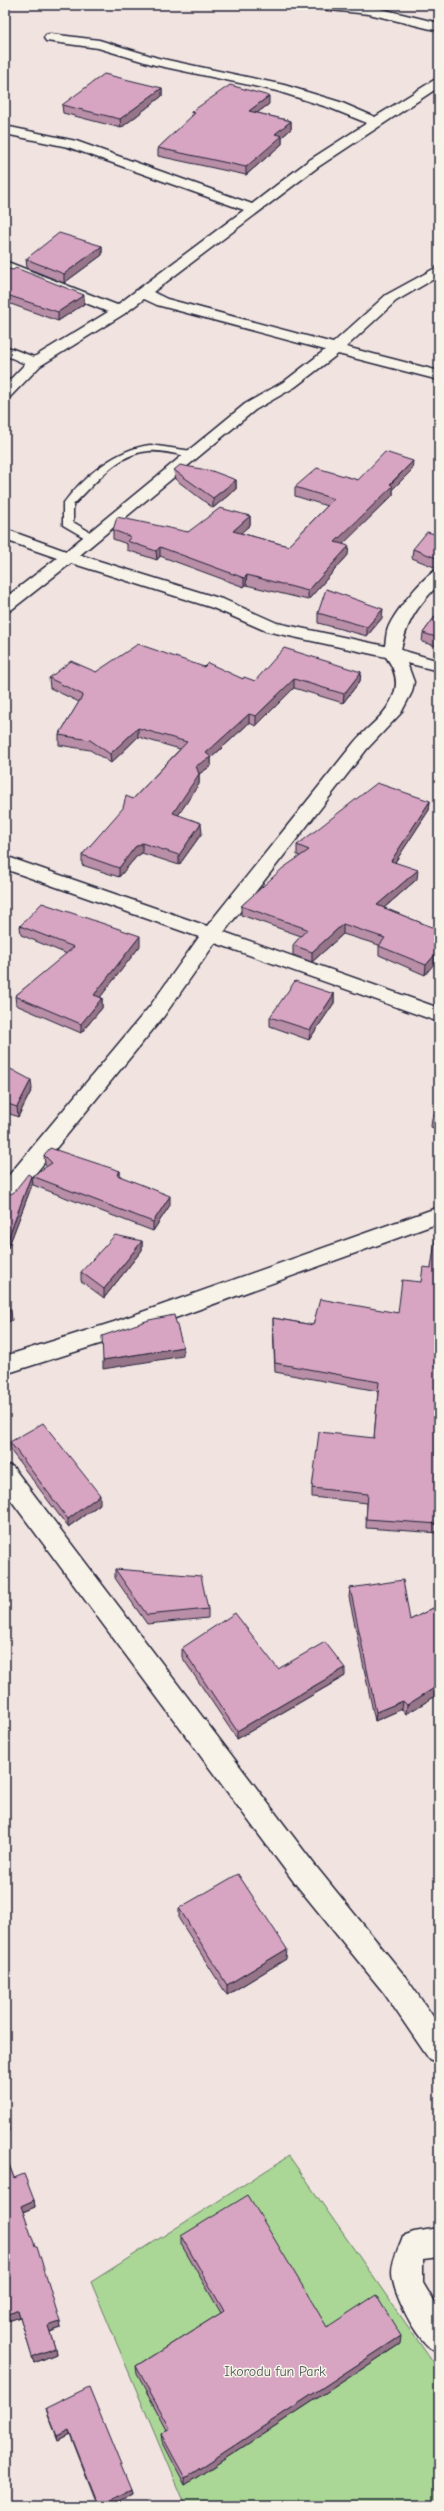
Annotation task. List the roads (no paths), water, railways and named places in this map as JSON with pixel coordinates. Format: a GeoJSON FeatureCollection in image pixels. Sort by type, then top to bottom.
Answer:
{"type":"FeatureCollection","features":[{"type":"Feature","properties":{"kind":"street"},"geometry":{"type":"LineString","coordinates":[[320,5],[368,10],[439,27]]}},
{"type":"Feature","properties":{"kind":"street"},"geometry":{"type":"LineString","coordinates":[[50,38],[99,44],[155,61],[280,88],[335,105],[376,122]]}},
{"type":"Feature","properties":{"kind":"street"},"geometry":{"type":"LineString","coordinates":[[5,394],[35,363],[119,311],[313,164],[438,83]]}},
{"type":"Feature","properties":{"kind":"street"},"geometry":{"type":"LineString","coordinates":[[5,130],[71,144],[254,209]]}},
{"type":"Feature","properties":{"kind":"street"},"geometry":{"type":"LineString","coordinates":[[5,266],[119,311]]}},
{"type":"Feature","properties":{"kind":"street"},"geometry":{"type":"LineString","coordinates":[[5,606],[69,557],[91,537],[250,407],[290,384],[366,323],[391,298],[439,270]]}},
{"type":"Feature","properties":{"kind":"street"},"geometry":{"type":"LineString","coordinates":[[143,293],[162,302],[333,350],[439,376]]}},
{"type":"Feature","properties":{"kind":"street"},"geometry":{"type":"LineString","coordinates":[[5,350],[35,363]]}},
{"type":"Feature","properties":{"kind":"street"},"geometry":{"type":"LineString","coordinates":[[5,534],[69,557],[219,604],[272,627],[392,653],[439,666]]}},
{"type":"Feature","properties":{"kind":"street"},"geometry":{"type":"LineString","coordinates":[[5,1195],[157,1011],[211,934],[361,745],[378,730],[396,706],[404,692],[404,672],[392,653],[397,627],[418,596],[439,574]]}},
{"type":"Feature","properties":{"kind":"street"},"geometry":{"type":"LineString","coordinates":[[5,862],[439,1015]]}},
{"type":"Feature","properties":{"kind":"street"},"geometry":{"type":"LineString","coordinates":[[5,1365],[120,1329],[439,1215]]}},
{"type":"Feature","properties":{"kind":"street"},"geometry":{"type":"LineString","coordinates":[[5,1474],[304,1873],[394,1984],[439,2049]]}},
{"type":"Feature","properties":{"kind":"street"},"geometry":{"type":"LineString","coordinates":[[439,2243],[414,2247],[406,2260],[406,2277],[413,2297],[439,2336]]}},
{"type":"Feature","properties":{"kind":"lane"},"geometry":{"type":"LineString","coordinates":[[91,537],[67,523],[68,504],[113,462],[124,454],[149,448],[192,454]]}},
{"type":"Feature","properties":{"kind":"park label","name":"Ikorodu fun Park"},"geometry":{"type":"Point","coordinates":[275,2371]}}]}
